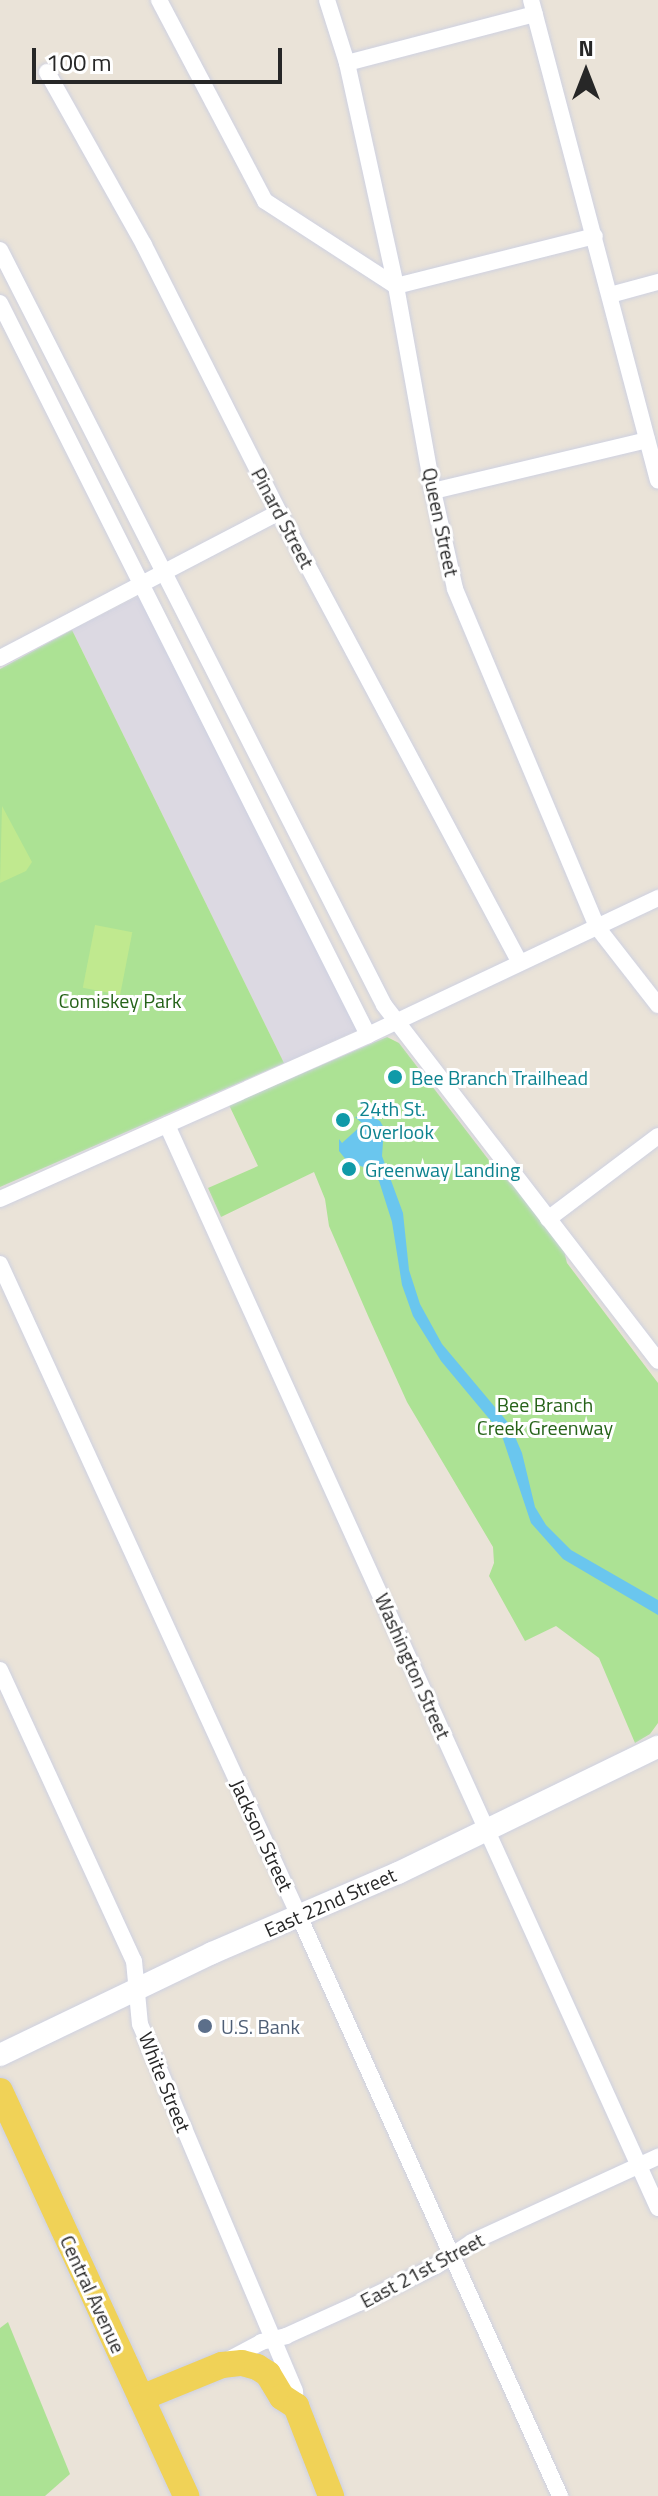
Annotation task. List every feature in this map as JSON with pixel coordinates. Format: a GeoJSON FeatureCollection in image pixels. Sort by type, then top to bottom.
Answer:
{"type":"FeatureCollection","features":[{"type":"Feature","properties":{"kind":"main road","name":"Central Avenue"},"geometry":{"type":"LineString","coordinates":[[0,2091],[186,2496]]}},
{"type":"Feature","properties":{"kind":"main road"},"geometry":{"type":"LineString","coordinates":[[222,2365],[242,2363],[257,2367],[268,2374],[282,2397],[296,2406]]}},
{"type":"Feature","properties":{"kind":"main road","name":"East 21st Street"},"geometry":{"type":"LineString","coordinates":[[141,2398],[222,2365]]}},
{"type":"Feature","properties":{"kind":"main road","name":"White Street"},"geometry":{"type":"LineString","coordinates":[[296,2406],[331,2496]]}},
{"type":"Feature","properties":{"kind":"street"},"geometry":{"type":"LineString","coordinates":[[159,0],[265,201],[396,286],[595,236]]}},
{"type":"Feature","properties":{"kind":"street","name":"Queen Street"},"geometry":{"type":"LineString","coordinates":[[327,0],[347,63],[396,286],[433,491],[455,589],[597,927],[658,1005]]}},
{"type":"Feature","properties":{"kind":"street"},"geometry":{"type":"LineString","coordinates":[[347,63],[533,7],[658,480]]}},
{"type":"Feature","properties":{"kind":"street","name":"Pinard Street"},"geometry":{"type":"LineString","coordinates":[[47,72],[144,245],[279,512],[520,963]]}},
{"type":"Feature","properties":{"kind":"street"},"geometry":{"type":"LineString","coordinates":[[0,250],[161,571],[395,1022],[658,1361]]}},
{"type":"Feature","properties":{"kind":"street"},"geometry":{"type":"LineString","coordinates":[[610,295],[658,282]]}},
{"type":"Feature","properties":{"kind":"street"},"geometry":{"type":"LineString","coordinates":[[0,303],[368,1035]]}},
{"type":"Feature","properties":{"kind":"street"},"geometry":{"type":"LineString","coordinates":[[433,491],[647,440]]}},
{"type":"Feature","properties":{"kind":"street"},"geometry":{"type":"LineString","coordinates":[[0,658],[161,571],[279,512]]}},
{"type":"Feature","properties":{"kind":"street"},"geometry":{"type":"LineString","coordinates":[[0,1199],[368,1035],[658,898]]}},
{"type":"Feature","properties":{"kind":"street","name":"Washington Street"},"geometry":{"type":"LineString","coordinates":[[167,1125],[658,2208]]}},
{"type":"Feature","properties":{"kind":"street"},"geometry":{"type":"LineString","coordinates":[[548,1219],[658,1136]]}},
{"type":"Feature","properties":{"kind":"street","name":"Jackson Street"},"geometry":{"type":"LineString","coordinates":[[0,1264],[299,1916],[560,2496]]}},
{"type":"Feature","properties":{"kind":"street","name":"White Street"},"geometry":{"type":"LineString","coordinates":[[0,1670],[134,1961],[140,2024],[295,2391],[296,2406]]}},
{"type":"Feature","properties":{"kind":"street","name":"East 22nd Street"},"geometry":{"type":"LineString","coordinates":[[0,2055],[138,1989],[398,1873],[658,1747]]}},
{"type":"Feature","properties":{"kind":"street","name":"East 21st Street"},"geometry":{"type":"LineString","coordinates":[[222,2365],[231,2356],[347,2309],[453,2255],[472,2242],[658,2157]]}},
{"type":"Feature","properties":{"kind":"shaded area"},"geometry":{"type":"Polygon","coordinates":[[[140,598],[357,1030],[284,1063],[72,630],[140,598]]]}},
{"type":"Feature","properties":{"kind":"green space","name":"Comiskey Park"},"geometry":{"type":"Polygon","coordinates":[[[72,630],[284,1063],[0,1187],[0,669],[72,630]]]}},
{"type":"Feature","properties":{"kind":"green space"},"geometry":{"type":"Polygon","coordinates":[[[2,806],[32,862],[26,871],[0,883],[2,806]]]}},
{"type":"Feature","properties":{"kind":"green space"},"geometry":{"type":"Polygon","coordinates":[[[95,925],[132,932],[120,995],[83,988],[95,925]]]}},
{"type":"Feature","properties":{"kind":"green space","name":"Bee Branch Creek Greenway"},"geometry":{"type":"Polygon","coordinates":[[[387,1037],[399,1043],[498,1172],[538,1208],[560,1234],[567,1263],[658,1383],[658,1723],[650,1734],[635,1743],[599,1658],[556,1626],[525,1641],[489,1576],[494,1563],[493,1547],[407,1402],[369,1318],[329,1226],[325,1199],[314,1172],[221,1217],[208,1188],[258,1166],[229,1105],[387,1037]]]}},
{"type":"Feature","properties":{"kind":"green space"},"geometry":{"type":"Polygon","coordinates":[[[8,2322],[70,2474],[45,2496],[0,2496],[0,2328],[8,2322]]]}},
{"type":"Feature","properties":{"kind":"water"},"geometry":{"type":"Polygon","coordinates":[[[370,1115],[380,1121],[384,1128],[382,1156],[403,1213],[409,1270],[420,1304],[442,1344],[510,1425],[522,1453],[535,1507],[546,1525],[571,1550],[658,1600],[658,1615],[563,1559],[531,1523],[501,1433],[441,1361],[413,1316],[402,1285],[392,1222],[379,1181],[366,1168],[347,1161],[339,1151],[339,1139],[342,1143],[363,1124],[355,1117],[370,1115]]]}},
{"type":"Feature","properties":{"kind":"place","name":"Bee Branch Trailhead"},"geometry":{"type":"Point","coordinates":[395,1077]}},
{"type":"Feature","properties":{"kind":"place","name":"24th St. Overlook"},"geometry":{"type":"Point","coordinates":[343,1120]}},
{"type":"Feature","properties":{"kind":"place","name":"Greenway Landing"},"geometry":{"type":"Point","coordinates":[349,1169]}},
{"type":"Feature","properties":{"kind":"place","name":"U.S. Bank"},"geometry":{"type":"Point","coordinates":[205,2026]}}]}
